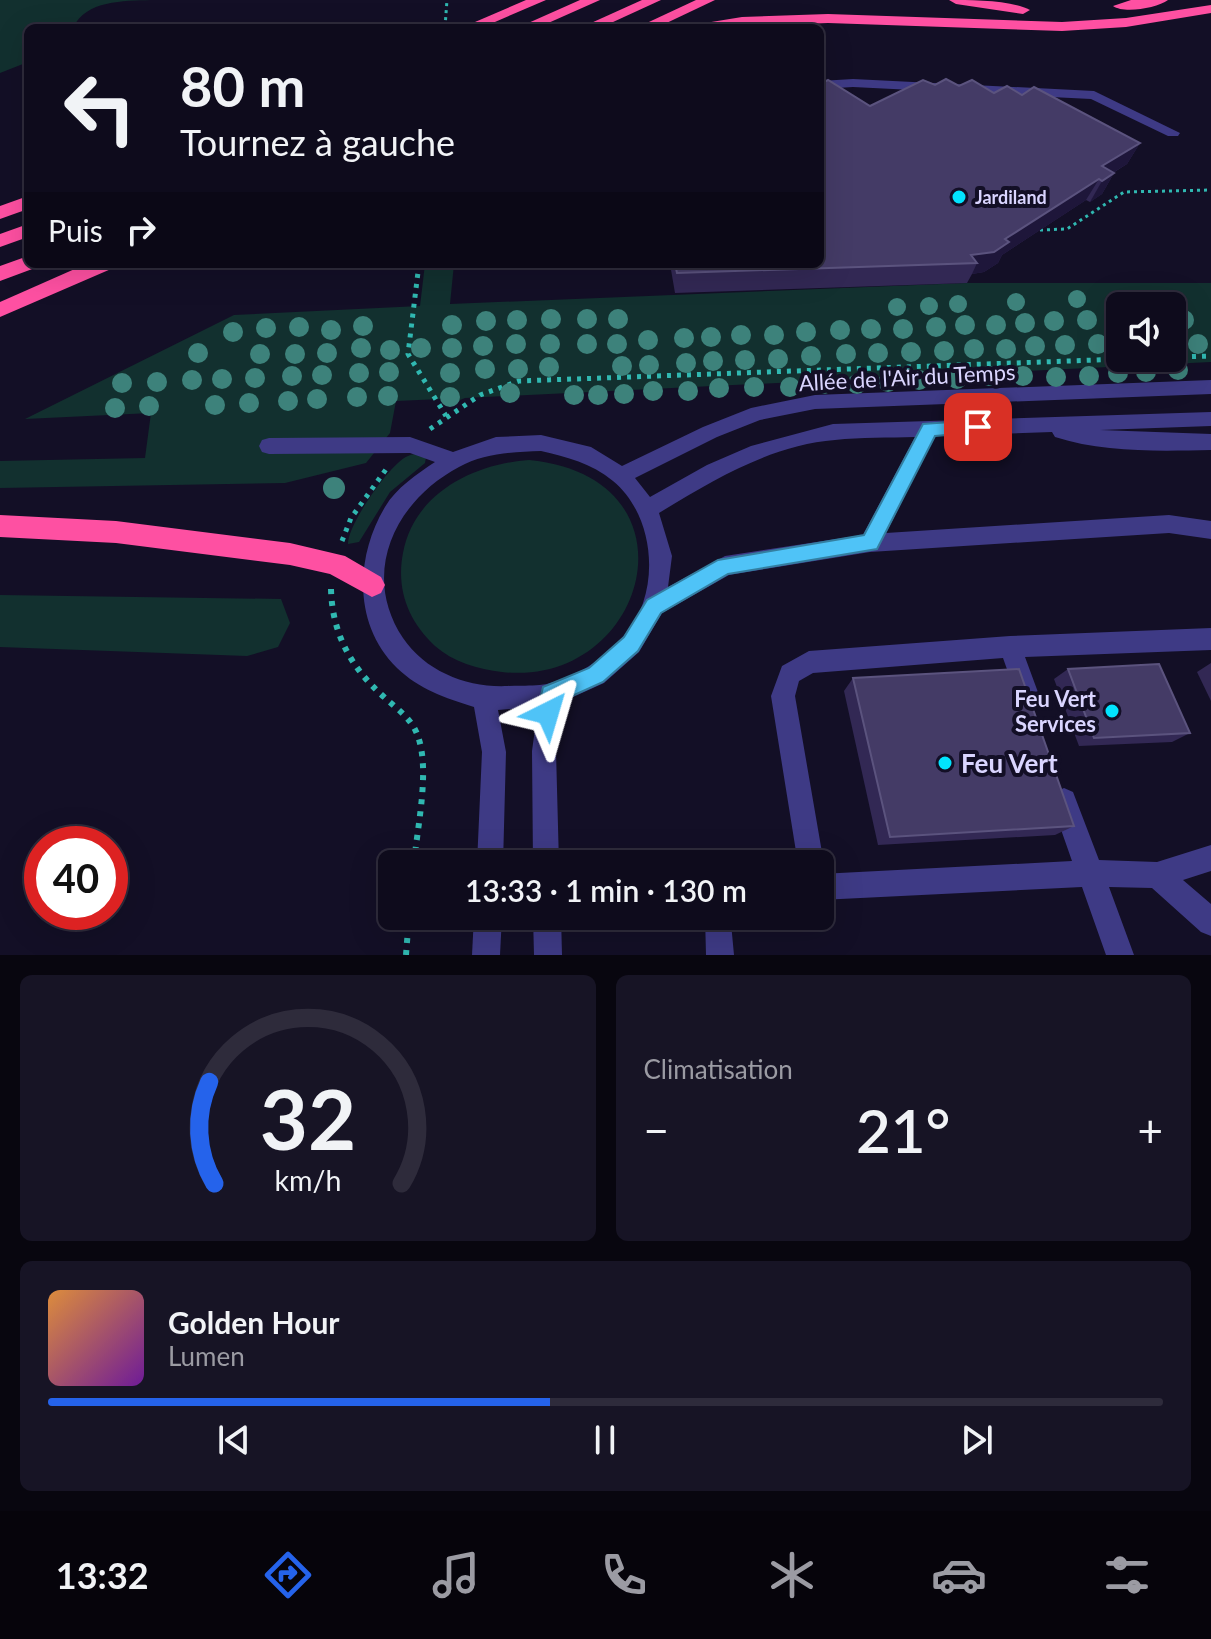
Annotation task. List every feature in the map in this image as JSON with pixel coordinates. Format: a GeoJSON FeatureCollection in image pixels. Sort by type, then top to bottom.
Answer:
{"type":"FeatureCollection","features":[{"type":"Feature","properties":{"kind":"highway"},"geometry":{"type":"LineString","coordinates":[[459,24],[509,0]]}},
{"type":"Feature","properties":{"kind":"highway"},"geometry":{"type":"LineString","coordinates":[[478,24],[539,0]]}},
{"type":"Feature","properties":{"kind":"highway"},"geometry":{"type":"LineString","coordinates":[[534,24],[593,0]]}},
{"type":"Feature","properties":{"kind":"highway"},"geometry":{"type":"LineString","coordinates":[[597,24],[654,0]]}},
{"type":"Feature","properties":{"kind":"highway"},"geometry":{"type":"LineString","coordinates":[[652,24],[708,0]]}},
{"type":"Feature","properties":{"kind":"highway"},"geometry":{"type":"LineString","coordinates":[[956,0],[999,9],[1033,11]]}},
{"type":"Feature","properties":{"kind":"highway"},"geometry":{"type":"LineString","coordinates":[[1099,8],[1161,0]]}},
{"type":"Feature","properties":{"kind":"highway"},"geometry":{"type":"LineString","coordinates":[[720,24],[746,19],[817,16],[1043,27],[1164,18],[1211,9]]}},
{"type":"Feature","properties":{"kind":"highway"},"geometry":{"type":"LineString","coordinates":[[0,213],[24,204]]}},
{"type":"Feature","properties":{"kind":"highway"},"geometry":{"type":"LineString","coordinates":[[0,241],[24,232]]}},
{"type":"Feature","properties":{"kind":"highway"},"geometry":{"type":"LineString","coordinates":[[0,274],[24,265]]}},
{"type":"Feature","properties":{"kind":"highway"},"geometry":{"type":"LineString","coordinates":[[0,310],[95,268]]}},
{"type":"Feature","properties":{"kind":"highway"},"geometry":{"type":"LineString","coordinates":[[0,526],[116,532],[290,554],[336,564],[372,585]]}},
{"type":"Feature","properties":{"kind":"street"},"geometry":{"type":"LineString","coordinates":[[824,85],[853,83],[1094,95],[1173,133]]}},
{"type":"Feature","properties":{"kind":"street","name":"Allée de l'Air du Temps"},"geometry":{"type":"LineString","coordinates":[[621,476],[710,432],[758,413],[815,402],[1211,387]]}},
{"type":"Feature","properties":{"kind":"street"},"geometry":{"type":"LineString","coordinates":[[648,509],[716,467],[792,438],[833,432],[1211,419]]}},
{"type":"Feature","properties":{"kind":"street"},"geometry":{"type":"LineString","coordinates":[[1027,425],[1097,439],[1161,444],[1211,442]]}},
{"type":"Feature","properties":{"kind":"street"},"geometry":{"type":"LineString","coordinates":[[870,543],[929,429]]}},
{"type":"Feature","properties":{"kind":"street"},"geometry":{"type":"LineString","coordinates":[[541,443],[584,453],[621,476],[648,509],[661,556],[654,606],[631,644],[596,675],[551,695],[484,699],[440,685],[404,659],[381,624],[372,585],[377,547],[393,511],[420,482],[453,460],[496,445],[541,443]]}},
{"type":"Feature","properties":{"kind":"street"},"geometry":{"type":"LineString","coordinates":[[269,446],[410,445],[453,460]]}},
{"type":"Feature","properties":{"kind":"street"},"geometry":{"type":"LineString","coordinates":[[654,606],[725,566],[870,543],[1169,524],[1211,530]]}},
{"type":"Feature","properties":{"kind":"street"},"geometry":{"type":"LineString","coordinates":[[809,850],[783,696],[790,674],[809,662],[1010,647],[1211,639]]}},
{"type":"Feature","properties":{"kind":"street"},"geometry":{"type":"LineString","coordinates":[[1010,647],[1036,722]]}},
{"type":"Feature","properties":{"kind":"street"},"geometry":{"type":"LineString","coordinates":[[546,850],[544,751],[551,695]]}},
{"type":"Feature","properties":{"kind":"street"},"geometry":{"type":"LineString","coordinates":[[484,699],[494,752],[490,850]]}},
{"type":"Feature","properties":{"kind":"street"},"geometry":{"type":"LineString","coordinates":[[1057,783],[1120,955]]}},
{"type":"Feature","properties":{"kind":"street"},"geometry":{"type":"LineString","coordinates":[[834,886],[1089,873],[1157,875],[1211,858]]}},
{"type":"Feature","properties":{"kind":"street"},"geometry":{"type":"LineString","coordinates":[[1157,875],[1211,922]]}},
{"type":"Feature","properties":{"kind":"street"},"geometry":{"type":"LineString","coordinates":[[486,955],[487,930]]}},
{"type":"Feature","properties":{"kind":"street"},"geometry":{"type":"LineString","coordinates":[[547,930],[548,955]]}},
{"type":"Feature","properties":{"kind":"street"},"geometry":{"type":"LineString","coordinates":[[718,930],[720,955]]}},
{"type":"Feature","properties":{"kind":"path"},"geometry":{"type":"LineString","coordinates":[[444,24],[447,0]]}},
{"type":"Feature","properties":{"kind":"path"},"geometry":{"type":"LineString","coordinates":[[1040,230],[1067,229],[1124,192],[1211,190]]}},
{"type":"Feature","properties":{"kind":"path"},"geometry":{"type":"LineString","coordinates":[[419,268],[408,354],[446,416],[480,395],[519,381],[1106,360]]}},
{"type":"Feature","properties":{"kind":"path"},"geometry":{"type":"LineString","coordinates":[[1186,357],[1211,356]]}},
{"type":"Feature","properties":{"kind":"path"},"geometry":{"type":"LineString","coordinates":[[415,850],[422,755]]}},
{"type":"Feature","properties":{"kind":"path"},"geometry":{"type":"LineString","coordinates":[[406,955],[408,930]]}},
{"type":"Feature","properties":{"kind":"green space"},"geometry":{"type":"Polygon","coordinates":[[[0,0],[151,0],[96,7],[76,24],[24,24],[24,64],[0,73],[0,0]]]}},
{"type":"Feature","properties":{"kind":"green space"},"geometry":{"type":"Polygon","coordinates":[[[425,268],[454,268],[450,304],[967,283],[1211,283],[1211,362],[1186,363],[1186,292],[1106,292],[1106,367],[465,398],[450,404],[441,399],[396,401],[390,433],[366,463],[285,483],[0,488],[0,461],[145,458],[151,413],[25,419],[234,315],[420,306],[425,268]]]}},
{"type":"Feature","properties":{"kind":"green space"},"geometry":{"type":"Polygon","coordinates":[[[420,453],[426,457],[425,463],[390,492],[359,542],[348,544],[354,524],[381,482],[400,461],[420,453]]]}},
{"type":"Feature","properties":{"kind":"green space"},"geometry":{"type":"Polygon","coordinates":[[[529,460],[584,475],[620,503],[636,539],[636,578],[621,616],[593,648],[552,668],[493,671],[450,656],[435,646],[418,626],[403,592],[403,553],[409,532],[433,498],[468,475],[529,460]]]}},
{"type":"Feature","properties":{"kind":"green space"},"geometry":{"type":"Polygon","coordinates":[[[0,595],[281,599],[290,623],[278,647],[247,656],[0,647],[0,595]]]}},
{"type":"Feature","properties":{"kind":"building","name":"Jardiland"},"geometry":{"type":"Polygon","coordinates":[[[946,79],[959,86],[972,80],[994,93],[1007,86],[1022,95],[1034,87],[1140,143],[1102,166],[1114,173],[1102,181],[1099,179],[1005,239],[1009,242],[994,252],[971,255],[977,263],[677,273],[676,268],[824,268],[824,82],[828,80],[870,106],[923,80],[935,85],[946,79]]]}},
{"type":"Feature","properties":{"kind":"building","name":"Feu Vert Services"},"geometry":{"type":"Polygon","coordinates":[[[1159,664],[1190,733],[1094,738],[1068,669],[1159,664]]]}},
{"type":"Feature","properties":{"kind":"building","name":"Feu Vert"},"geometry":{"type":"Polygon","coordinates":[[[1019,669],[1074,826],[890,837],[853,678],[1019,669]]]}},
{"type":"Feature","properties":{"kind":"place","name":"Jardiland"},"geometry":{"type":"Point","coordinates":[959,197]}},
{"type":"Feature","properties":{"kind":"place","name":"Feu Vert Services"},"geometry":{"type":"Point","coordinates":[1112,711]}},
{"type":"Feature","properties":{"kind":"place","name":"Feu Vert"},"geometry":{"type":"Point","coordinates":[945,763]}},
{"type":"Feature","properties":{"kind":"route"},"geometry":{"type":"LineString","coordinates":[[548,713],[551,695],[596,675],[631,644],[654,606],[699,579],[725,566],[870,543],[929,429],[978,427]]}}]}
